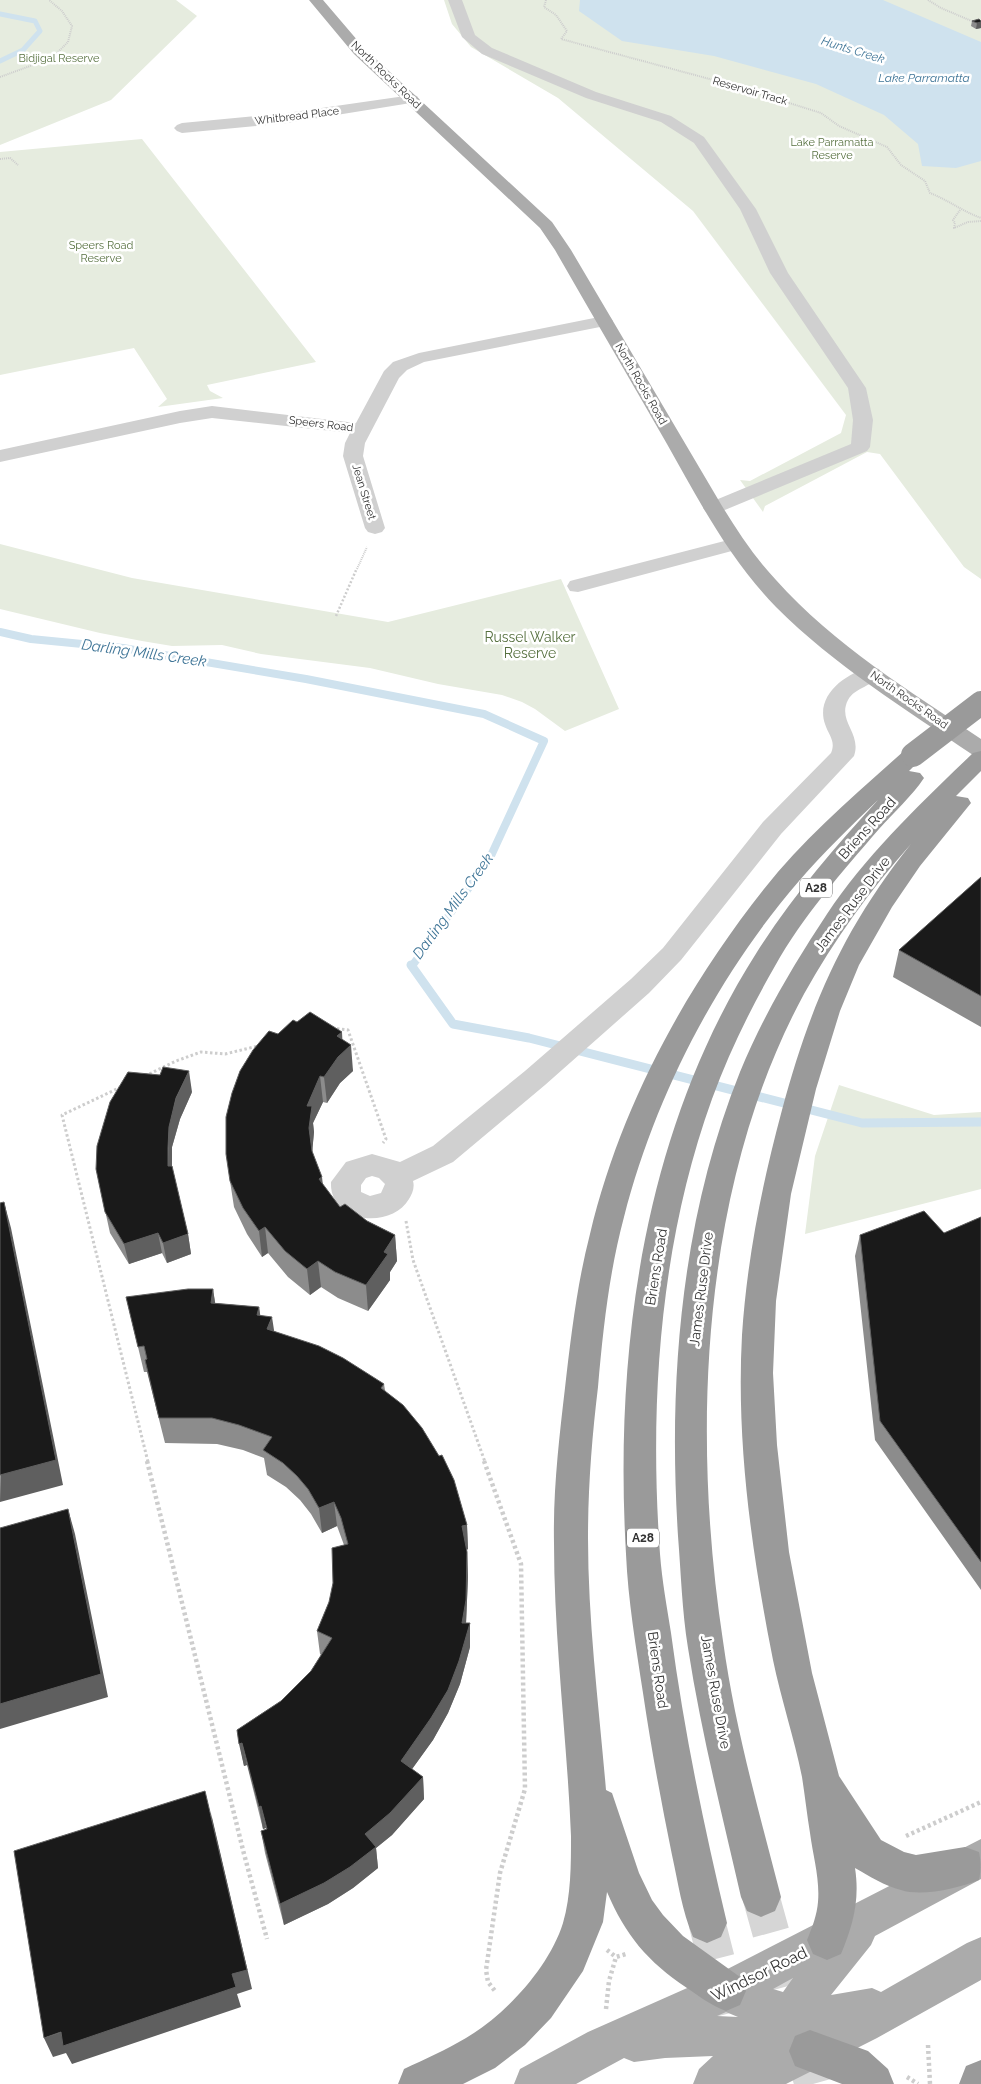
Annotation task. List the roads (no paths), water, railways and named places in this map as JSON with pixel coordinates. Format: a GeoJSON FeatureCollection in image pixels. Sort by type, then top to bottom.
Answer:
{"type":"FeatureCollection","features":[{"type":"Feature","properties":{"kind":"highway","name":"Briens Road"},"geometry":{"type":"LineString","coordinates":[[707,1923],[683,1821],[660,1691],[643,1556],[639,1447],[643,1367],[656,1251],[680,1150],[702,1089],[728,1028],[765,960],[802,905],[919,760],[981,703]]}},
{"type":"Feature","properties":{"kind":"highway","name":"James Ruse Drive"},"geometry":{"type":"LineString","coordinates":[[761,1897],[732,1778],[706,1648],[694,1522],[689,1426],[695,1324],[706,1234],[724,1162],[743,1098],[769,1039],[799,979],[836,920],[899,842],[967,784],[981,758]]}},
{"type":"Feature","properties":{"kind":"highway"},"geometry":{"type":"LineString","coordinates":[[419,2084],[483,2052],[524,2018],[554,1984],[578,1937],[589,1887],[590,1826],[571,1558],[574,1447],[588,1333],[601,1249],[616,1192],[634,1137],[661,1077],[692,1018],[736,947],[775,893],[822,841],[919,760]]}},
{"type":"Feature","properties":{"kind":"highway"},"geometry":{"type":"LineString","coordinates":[[827,1940],[835,1918],[838,1898],[820,1776],[796,1680],[779,1597],[763,1480],[757,1370],[762,1298],[780,1177],[813,1050],[833,993],[862,934],[967,784]]}},
{"type":"Feature","properties":{"kind":"highway"},"geometry":{"type":"LineString","coordinates":[[585,1759],[605,1830],[628,1896],[662,1944],[726,1991]]}},
{"type":"Feature","properties":{"kind":"highway"},"geometry":{"type":"LineString","coordinates":[[820,1776],[854,1836],[867,1854],[901,1871],[916,1874],[973,1862]]}},
{"type":"Feature","properties":{"kind":"highway"},"geometry":{"type":"LineString","coordinates":[[810,2051],[889,2080]]}},
{"type":"Feature","properties":{"kind":"main road","name":"North Rocks Road"},"geometry":{"type":"LineString","coordinates":[[316,0],[359,52],[546,225],[563,250],[747,561],[784,602],[871,674],[981,750]]}},
{"type":"Feature","properties":{"kind":"main road","name":"Windsor Road"},"geometry":{"type":"LineString","coordinates":[[535,2084],[603,2047],[726,1991],[827,1940],[973,1862]]}},
{"type":"Feature","properties":{"kind":"main road"},"geometry":{"type":"LineString","coordinates":[[714,2084],[774,2027],[871,1915]]}},
{"type":"Feature","properties":{"kind":"main road"},"geometry":{"type":"LineString","coordinates":[[740,2084],[827,1940]]}},
{"type":"Feature","properties":{"kind":"main road"},"geometry":{"type":"LineString","coordinates":[[740,2084],[810,2051],[981,1957]]}},
{"type":"Feature","properties":{"kind":"main road"},"geometry":{"type":"LineString","coordinates":[[726,1991],[755,2004],[774,2027],[810,2051]]}},
{"type":"Feature","properties":{"kind":"main road"},"geometry":{"type":"LineString","coordinates":[[603,2047],[665,2038],[713,2036],[774,2027],[902,2002]]}},
{"type":"Feature","properties":{"kind":"street"},"geometry":{"type":"LineString","coordinates":[[455,0],[469,37],[487,51],[590,95],[666,120],[699,140],[748,209],[779,274],[857,388],[863,420],[860,447],[714,508]]}},
{"type":"Feature","properties":{"kind":"street","name":"Whitbread Place"},"geometry":{"type":"LineString","coordinates":[[182,128],[287,118],[412,100]]}},
{"type":"Feature","properties":{"kind":"street","name":"Speers Road"},"geometry":{"type":"LineString","coordinates":[[0,456],[180,417],[212,412],[362,429],[391,375],[406,363],[419,358],[604,321]]}},
{"type":"Feature","properties":{"kind":"street","name":"Jean Street"},"geometry":{"type":"LineString","coordinates":[[362,429],[355,443],[353,456],[375,528]]}},
{"type":"Feature","properties":{"kind":"street"},"geometry":{"type":"LineString","coordinates":[[578,586],[736,544]]}},
{"type":"Feature","properties":{"kind":"street"},"geometry":{"type":"LineString","coordinates":[[397,1176],[443,1154],[535,1078],[640,986],[672,954],[772,828],[842,756],[846,746],[844,737],[836,724],[837,696],[846,687],[871,674]]}},
{"type":"Feature","properties":{"kind":"water","name":"Lake Parramatta"},"geometry":{"type":"Polygon","coordinates":[[[580,0],[883,0],[981,42],[981,161],[956,168],[922,166],[918,144],[884,115],[816,84],[714,56],[622,41],[579,11],[580,0]]]}},
{"type":"Feature","properties":{"kind":"waterway","name":"Darling Mills Creek"},"geometry":{"type":"LineString","coordinates":[[0,14],[35,21],[40,31],[23,50],[0,61]]}},
{"type":"Feature","properties":{"kind":"waterway","name":"Darling Mills Creek"},"geometry":{"type":"LineString","coordinates":[[0,632],[31,639],[123,648],[306,679],[484,714],[544,741],[489,860],[412,966]]}},
{"type":"Feature","properties":{"kind":"waterway","name":"Darling Mills Creek"},"geometry":{"type":"LineString","coordinates":[[411,965],[453,1024],[529,1038],[862,1123],[981,1122]]}},
{"type":"Feature","properties":{"kind":"tunnel"},"geometry":{"type":"LineString","coordinates":[[761,1897],[813,2084]]}},
{"type":"Feature","properties":{"kind":"tunnel"},"geometry":{"type":"LineString","coordinates":[[707,1923],[748,2084]]}},
{"type":"Feature","properties":{"kind":"water label","name":"Hunts Creek"},"geometry":{"type":"Point","coordinates":[853,50]}},
{"type":"Feature","properties":{"kind":"park label","name":"Bidjigal Reserve"},"geometry":{"type":"Point","coordinates":[59,58]}},
{"type":"Feature","properties":{"kind":"park label","name":"Lake Parramatta Reserve"},"geometry":{"type":"Point","coordinates":[832,148]}},
{"type":"Feature","properties":{"kind":"park label","name":"Speers Road Reserve"},"geometry":{"type":"Point","coordinates":[101,251]}},
{"type":"Feature","properties":{"kind":"park label","name":"Russel Walker Reserve"},"geometry":{"type":"Point","coordinates":[530,646]}}]}
